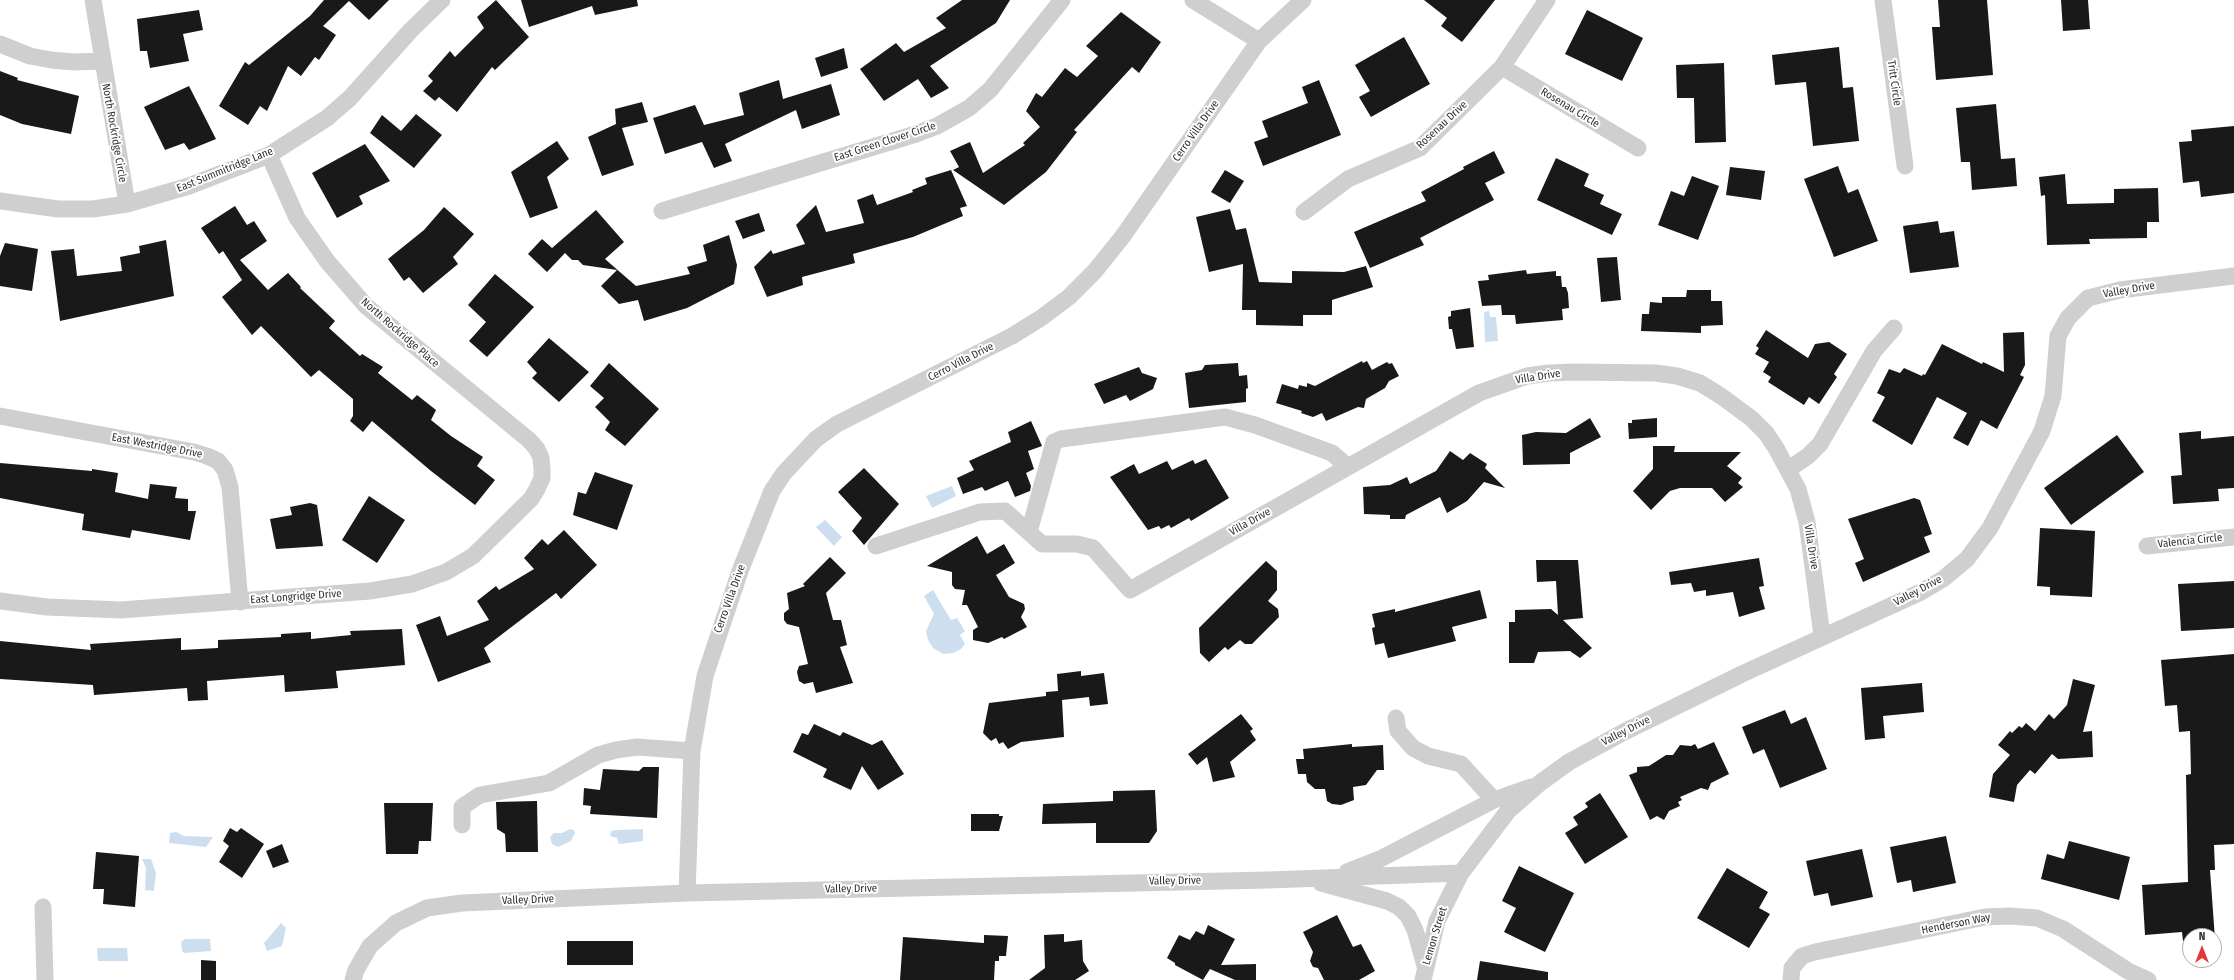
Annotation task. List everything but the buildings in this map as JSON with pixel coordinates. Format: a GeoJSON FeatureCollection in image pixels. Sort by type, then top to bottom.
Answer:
{"type":"FeatureCollection","features":[{"type":"Feature","properties":{"kind":"street","name":"North Rockridge Circle"},"geometry":{"type":"LineString","coordinates":[[94,0],[102,61],[127,204]]}},
{"type":"Feature","properties":{"kind":"street","name":"East Summitridge Lane"},"geometry":{"type":"LineString","coordinates":[[0,201],[58,209],[93,209],[127,204],[189,186],[268,155],[327,118],[350,98],[411,30],[442,0]]}},
{"type":"Feature","properties":{"kind":"street","name":"East Green Clover Circle"},"geometry":{"type":"LineString","coordinates":[[662,211],[908,137],[938,126],[969,108],[990,90],[1062,0]]}},
{"type":"Feature","properties":{"kind":"street"},"geometry":{"type":"LineString","coordinates":[[1193,0],[1259,41]]}},
{"type":"Feature","properties":{"kind":"street","name":"Cerro Villa Drive"},"geometry":{"type":"LineString","coordinates":[[687,893],[692,751],[702,690],[711,654],[746,556],[772,491],[784,472],[816,439],[837,424],[1012,336],[1041,318],[1069,297],[1095,271],[1123,236],[1259,41],[1302,0]]}},
{"type":"Feature","properties":{"kind":"street","name":"Rosenau Drive"},"geometry":{"type":"LineString","coordinates":[[1304,212],[1348,179],[1420,148],[1502,67],[1547,0]]}},
{"type":"Feature","properties":{"kind":"street","name":"Tritt Circle"},"geometry":{"type":"LineString","coordinates":[[1883,0],[1905,166]]}},
{"type":"Feature","properties":{"kind":"street"},"geometry":{"type":"LineString","coordinates":[[0,44],[30,56],[51,60],[74,62],[102,61]]}},
{"type":"Feature","properties":{"kind":"street","name":"Rosenau Circle"},"geometry":{"type":"LineString","coordinates":[[1502,67],[1638,148]]}},
{"type":"Feature","properties":{"kind":"street","name":"North Rockridge Place"},"geometry":{"type":"LineString","coordinates":[[268,155],[297,218],[327,261],[366,306],[529,440],[539,454],[542,469]]}},
{"type":"Feature","properties":{"kind":"street","name":"Valley Drive"},"geometry":{"type":"LineString","coordinates":[[353,980],[363,958],[380,936],[396,922],[427,908],[443,905],[687,893],[1308,879],[1461,873],[1508,812],[1536,786],[1569,762],[1624,732],[1822,636],[1932,586],[1959,566],[1975,549],[1990,528],[2042,431],[2053,396],[2058,336],[2068,318],[2088,298],[2120,290],[2234,276]]}},
{"type":"Feature","properties":{"kind":"street"},"geometry":{"type":"LineString","coordinates":[[1789,469],[1808,456],[1820,444],[1874,351],[1894,328]]}},
{"type":"Feature","properties":{"kind":"street","name":"Villa Drive"},"geometry":{"type":"LineString","coordinates":[[1029,532],[1042,544],[1077,544],[1093,548],[1130,590],[1479,393],[1527,376],[1573,372],[1655,373],[1677,376],[1700,383],[1752,419],[1766,433],[1789,469],[1798,490],[1807,522],[1822,636]]}},
{"type":"Feature","properties":{"kind":"street","name":"East Westridge Drive"},"geometry":{"type":"LineString","coordinates":[[0,416],[194,452],[218,461],[225,470],[230,486],[240,602]]}},
{"type":"Feature","properties":{"kind":"street"},"geometry":{"type":"LineString","coordinates":[[876,546],[957,519],[995,510],[1005,511],[1029,532],[1054,442],[1061,439],[1224,417],[1254,425],[1332,453],[1348,467]]}},
{"type":"Feature","properties":{"kind":"street","name":"East Longridge Drive"},"geometry":{"type":"LineString","coordinates":[[0,601],[47,607],[121,610],[370,592],[412,584],[446,572],[473,556],[531,499],[542,478],[542,469]]}},
{"type":"Feature","properties":{"kind":"street","name":"Valencia Circle"},"geometry":{"type":"LineString","coordinates":[[2147,546],[2234,537]]}},
{"type":"Feature","properties":{"kind":"street"},"geometry":{"type":"LineString","coordinates":[[1396,718],[1398,731],[1413,748],[1428,756],[1461,764],[1494,800]]}},
{"type":"Feature","properties":{"kind":"street"},"geometry":{"type":"LineString","coordinates":[[462,825],[462,806],[480,795],[549,783],[604,753],[636,747],[692,751]]}},
{"type":"Feature","properties":{"kind":"street","name":"Valley Drive"},"geometry":{"type":"LineString","coordinates":[[1332,878],[1380,859],[1494,800],[1514,792],[1536,786]]}},
{"type":"Feature","properties":{"kind":"street","name":"Lemon Street"},"geometry":{"type":"LineString","coordinates":[[1424,973],[1437,921],[1461,873]]}},
{"type":"Feature","properties":{"kind":"street"},"geometry":{"type":"LineString","coordinates":[[1308,879],[1387,901],[1399,907],[1408,916],[1415,930],[1424,973]]}},
{"type":"Feature","properties":{"kind":"street"},"geometry":{"type":"LineString","coordinates":[[43,907],[45,980]]}},
{"type":"Feature","properties":{"kind":"street","name":"Henderson Way"},"geometry":{"type":"LineString","coordinates":[[1791,980],[1792,968],[1802,956],[1815,952],[1985,917],[2010,916],[2037,918],[2064,929],[2128,971],[2148,980]]}},
{"type":"Feature","properties":{"kind":"water"},"geometry":{"type":"Polygon","coordinates":[[[1489,311],[1490,317],[1496,317],[1498,341],[1485,342],[1484,312],[1489,311]]]}},
{"type":"Feature","properties":{"kind":"water"},"geometry":{"type":"Polygon","coordinates":[[[952,486],[956,496],[932,508],[926,496],[952,486]]]}},
{"type":"Feature","properties":{"kind":"water"},"geometry":{"type":"Polygon","coordinates":[[[825,520],[842,537],[834,546],[816,527],[825,520]]]}},
{"type":"Feature","properties":{"kind":"water"},"geometry":{"type":"Polygon","coordinates":[[[933,590],[951,620],[957,618],[965,631],[960,635],[965,644],[961,649],[953,653],[943,654],[933,648],[928,640],[926,631],[934,614],[924,596],[933,590]]]}},
{"type":"Feature","properties":{"kind":"water"},"geometry":{"type":"Polygon","coordinates":[[[570,829],[574,830],[575,833],[571,841],[558,847],[552,844],[550,837],[554,833],[562,833],[570,829]]]}},
{"type":"Feature","properties":{"kind":"water"},"geometry":{"type":"Polygon","coordinates":[[[643,829],[643,841],[619,844],[617,838],[610,836],[611,831],[643,829]]]}},
{"type":"Feature","properties":{"kind":"water"},"geometry":{"type":"Polygon","coordinates":[[[176,832],[184,836],[213,837],[206,847],[169,843],[170,833],[176,832]]]}},
{"type":"Feature","properties":{"kind":"water"},"geometry":{"type":"Polygon","coordinates":[[[142,859],[151,859],[156,873],[154,891],[145,890],[146,868],[142,859]]]}},
{"type":"Feature","properties":{"kind":"water"},"geometry":{"type":"Polygon","coordinates":[[[281,923],[286,928],[282,946],[267,951],[264,943],[281,923]]]}},
{"type":"Feature","properties":{"kind":"water"},"geometry":{"type":"Polygon","coordinates":[[[185,939],[210,939],[211,951],[184,953],[182,951],[181,942],[185,939]]]}},
{"type":"Feature","properties":{"kind":"water"},"geometry":{"type":"Polygon","coordinates":[[[97,948],[127,948],[128,961],[98,961],[97,948]]]}}]}
